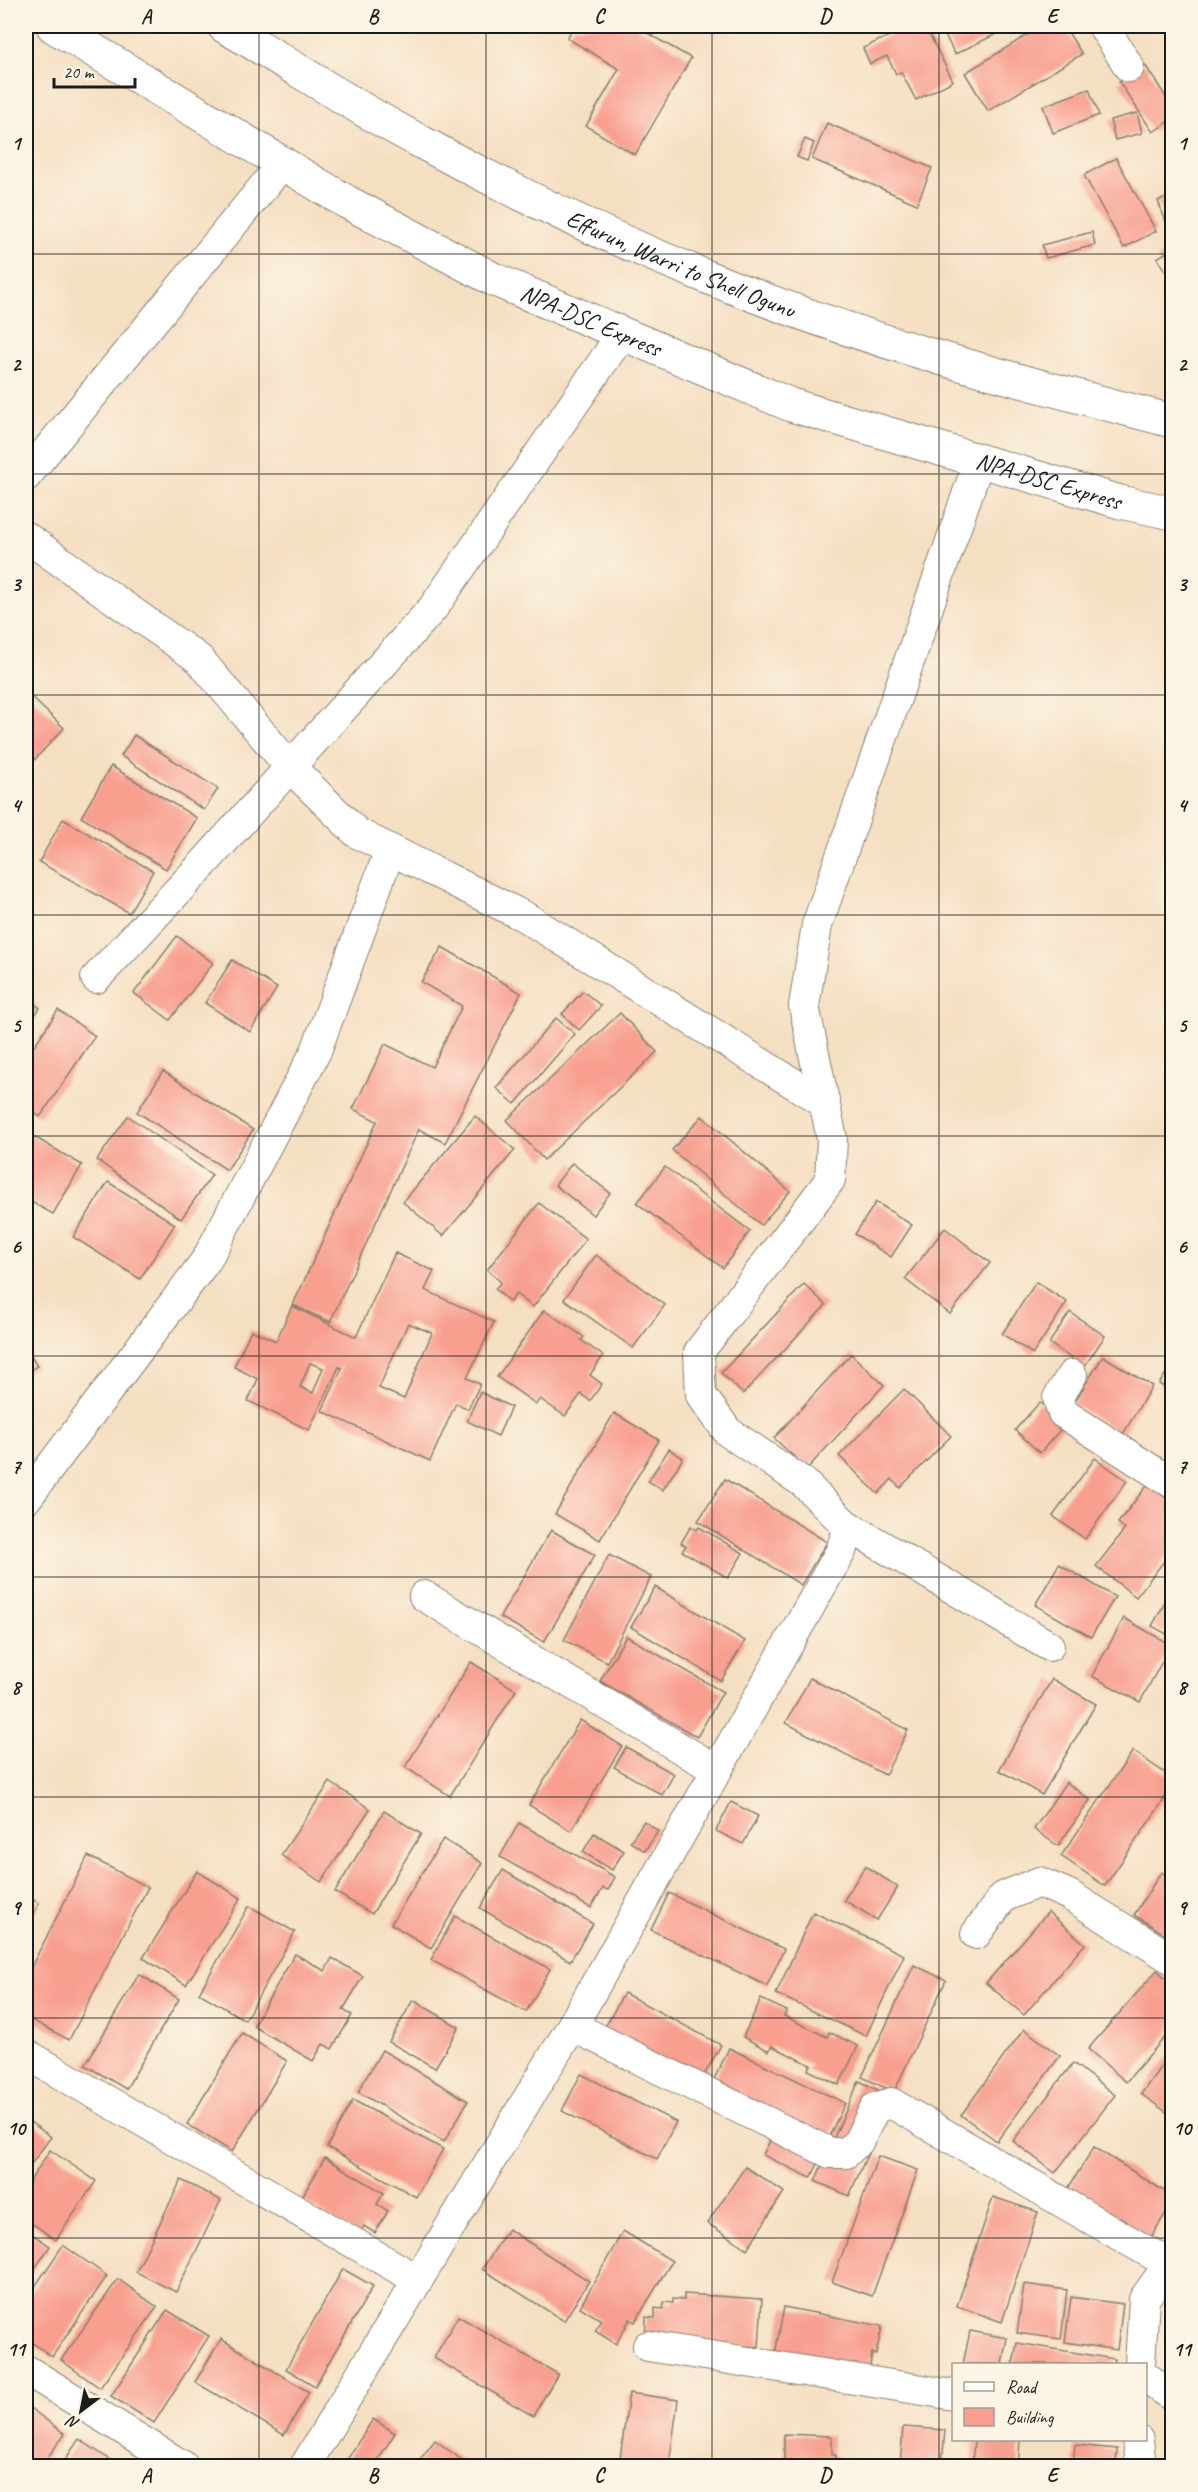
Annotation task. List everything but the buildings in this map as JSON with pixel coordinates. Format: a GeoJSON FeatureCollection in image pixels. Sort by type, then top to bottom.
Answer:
{"type":"FeatureCollection","features":[{"type":"Feature","properties":{"kind":"main road","name":"NPA-DSC Express"},"geometry":{"type":"LineString","coordinates":[[53,26],[347,202],[493,279],[791,405],[1120,502],[1173,513]]}},
{"type":"Feature","properties":{"kind":"main road","name":"Effurun, Warri to Shell Ogunu"},"geometry":{"type":"LineString","coordinates":[[224,26],[419,142],[560,213],[712,280],[852,330],[1004,377],[1173,421]]}},
{"type":"Feature","properties":{"kind":"street"},"geometry":{"type":"LineString","coordinates":[[1103,26],[1129,68]]}},
{"type":"Feature","properties":{"kind":"street"},"geometry":{"type":"LineString","coordinates":[[26,476],[282,163]]}},
{"type":"Feature","properties":{"kind":"street"},"geometry":{"type":"LineString","coordinates":[[96,978],[204,863],[433,608],[622,334]]}},
{"type":"Feature","properties":{"kind":"street"},"geometry":{"type":"LineString","coordinates":[[979,460],[817,926],[804,1006],[832,1139],[830,1180],[699,1352],[700,1384],[701,1395],[728,1432],[804,1483],[845,1524],[1049,1646]]}},
{"type":"Feature","properties":{"kind":"street"},"geometry":{"type":"LineString","coordinates":[[26,537],[199,659],[289,766],[357,833],[525,917],[825,1103]]}},
{"type":"Feature","properties":{"kind":"street"},"geometry":{"type":"LineString","coordinates":[[26,1499],[207,1258],[316,1050],[390,850]]}},
{"type":"Feature","properties":{"kind":"street"},"geometry":{"type":"LineString","coordinates":[[1072,1375],[1058,1398],[1063,1413],[1173,1483]]}},
{"type":"Feature","properties":{"kind":"street"},"geometry":{"type":"LineString","coordinates":[[305,2466],[572,2026],[841,1551],[845,1538],[845,1524]]}},
{"type":"Feature","properties":{"kind":"street"},"geometry":{"type":"LineString","coordinates":[[424,1596],[717,1770]]}},
{"type":"Feature","properties":{"kind":"street"},"geometry":{"type":"LineString","coordinates":[[976,1934],[1003,1897],[1039,1882],[1070,1895],[1173,1959]]}},
{"type":"Feature","properties":{"kind":"street"},"geometry":{"type":"LineString","coordinates":[[572,2026],[830,2153],[846,2153],[858,2142],[875,2108],[891,2103],[1171,2262],[1144,2299],[1140,2363]]}},
{"type":"Feature","properties":{"kind":"street"},"geometry":{"type":"LineString","coordinates":[[26,2054],[418,2280]]}},
{"type":"Feature","properties":{"kind":"street"},"geometry":{"type":"LineString","coordinates":[[648,2346],[952,2395]]}},
{"type":"Feature","properties":{"kind":"street"},"geometry":{"type":"LineString","coordinates":[[26,2370],[183,2466]]}},
{"type":"Feature","properties":{"kind":"street"},"geometry":{"type":"LineString","coordinates":[[1147,2378],[1173,2397]]}},
{"type":"Feature","properties":{"kind":"street"},"geometry":{"type":"LineString","coordinates":[[1138,2441],[1141,2466]]}}]}
